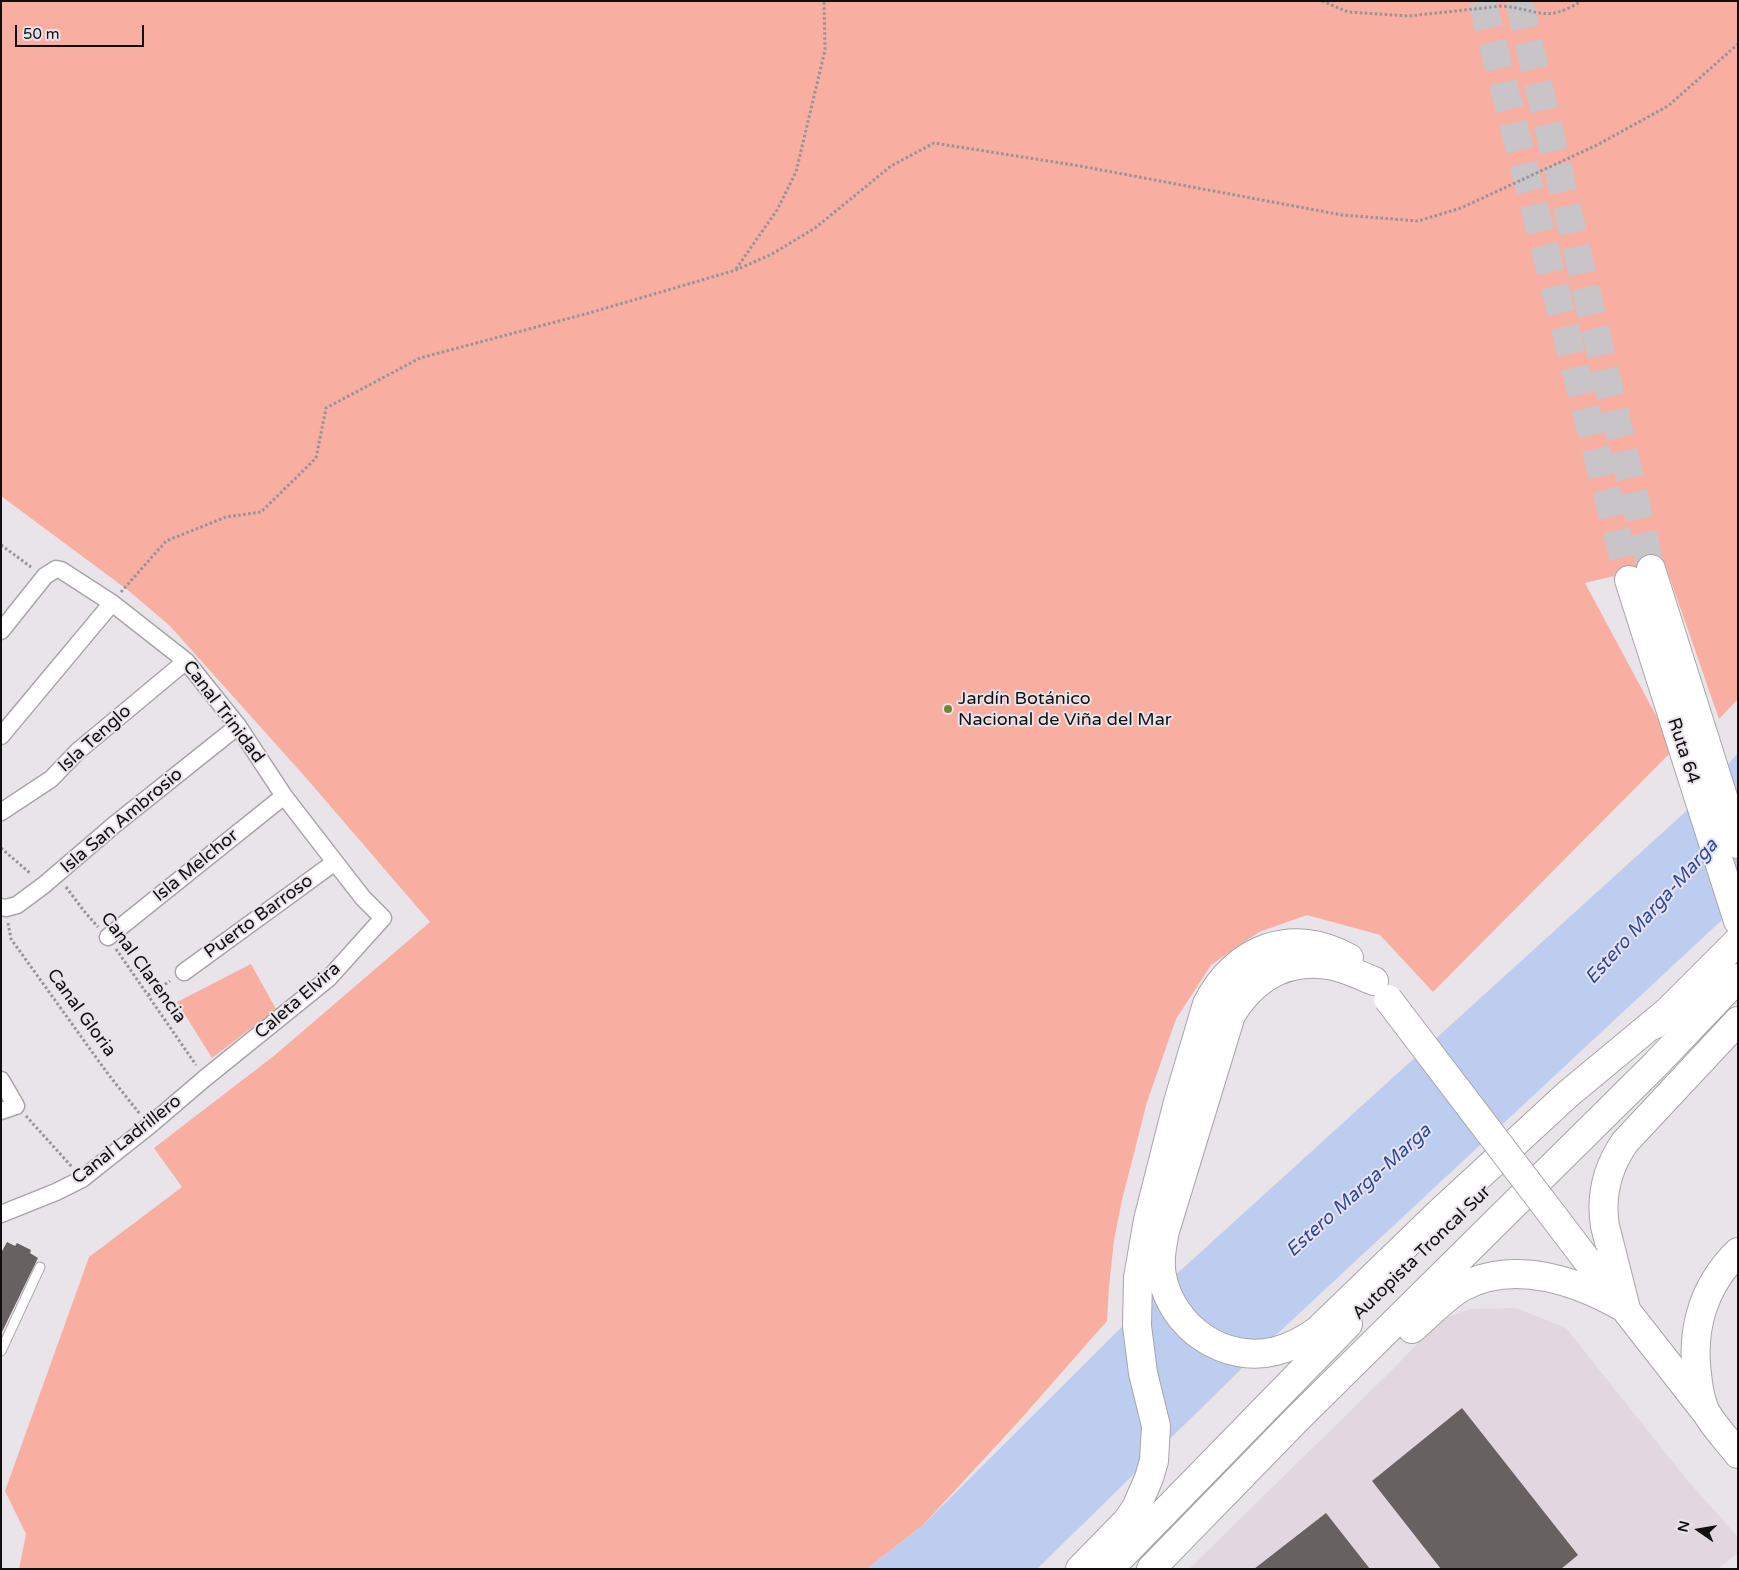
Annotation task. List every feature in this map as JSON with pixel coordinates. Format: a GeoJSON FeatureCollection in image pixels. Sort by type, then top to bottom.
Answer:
{"type":"FeatureCollection","features":[{"type":"Feature","properties":{"kind":"highway","name":"Ruta 64"},"geometry":{"type":"LineString","coordinates":[[1738,844],[1640,574],[1738,921]]}},
{"type":"Feature","properties":{"kind":"highway","name":"Autopista Troncal Sur"},"geometry":{"type":"LineString","coordinates":[[1109,1569],[1344,1328],[1506,1172],[1738,941]]}},
{"type":"Feature","properties":{"kind":"highway"},"geometry":{"type":"LineString","coordinates":[[1080,1569],[1127,1521],[1136,1508],[1149,1478],[1156,1444],[1156,1426],[1143,1374],[1136,1326],[1136,1302],[1141,1255],[1176,1111],[1202,1019],[1214,990],[1224,977],[1248,956],[1278,945],[1293,943],[1309,944],[1338,952],[1352,960],[1381,990],[1586,1259],[1738,1454]]}},
{"type":"Feature","properties":{"kind":"highway"},"geometry":{"type":"LineString","coordinates":[[1381,990],[1336,967],[1306,964],[1276,972],[1262,979],[1250,989],[1231,1015],[1169,1217],[1162,1245],[1161,1260],[1161,1275],[1165,1290],[1179,1316],[1200,1337],[1214,1344],[1236,1352],[1260,1354],[1275,1352],[1304,1340],[1568,1094],[1668,1011]]}},
{"type":"Feature","properties":{"kind":"highway","name":"Autopista Troncal Sur"},"geometry":{"type":"LineString","coordinates":[[1151,1569],[1311,1405],[1654,1066],[1738,978]]}},
{"type":"Feature","properties":{"kind":"highway"},"geometry":{"type":"LineString","coordinates":[[1626,1309],[1603,1212],[1605,1185],[1610,1170],[1616,1155],[1625,1142],[1738,1021]]}},
{"type":"Feature","properties":{"kind":"highway"},"geometry":{"type":"LineString","coordinates":[[1710,1418],[1699,1388],[1696,1366],[1700,1314],[1712,1284],[1738,1252]]}},
{"type":"Feature","properties":{"kind":"highway"},"geometry":{"type":"LineString","coordinates":[[1173,1569],[1387,1353],[1432,1311],[1461,1288],[1489,1277],[1533,1274],[1549,1277],[1603,1296],[1626,1309]]}},
{"type":"Feature","properties":{"kind":"street","name":"Canal Trinidad"},"geometry":{"type":"LineString","coordinates":[[45,576],[56,570],[61,570],[112,604],[186,661],[238,726],[284,796],[335,862]]}},
{"type":"Feature","properties":{"kind":"street"},"geometry":{"type":"LineString","coordinates":[[1,631],[45,576]]}},
{"type":"Feature","properties":{"kind":"street"},"geometry":{"type":"LineString","coordinates":[[1,736],[112,604]]}},
{"type":"Feature","properties":{"kind":"street","name":"Isla Tenglo"},"geometry":{"type":"LineString","coordinates":[[1,812],[52,779],[78,751],[186,661]]}},
{"type":"Feature","properties":{"kind":"street","name":"Isla San Ambrosio"},"geometry":{"type":"LineString","coordinates":[[3,908],[17,905],[51,880],[114,824],[238,726]]}},
{"type":"Feature","properties":{"kind":"street","name":"Isla Melchor"},"geometry":{"type":"LineString","coordinates":[[108,937],[284,796]]}},
{"type":"Feature","properties":{"kind":"street","name":"Puerto Barroso"},"geometry":{"type":"LineString","coordinates":[[184,972],[335,862]]}},
{"type":"Feature","properties":{"kind":"street","name":"Caleta Elvira"},"geometry":{"type":"LineString","coordinates":[[219,1067],[329,978],[383,918],[363,898],[335,862]]}},
{"type":"Feature","properties":{"kind":"street","name":"Canal Ladrillero"},"geometry":{"type":"LineString","coordinates":[[1,1214],[56,1192],[82,1179],[150,1126],[219,1067]]}},
{"type":"Feature","properties":{"kind":"street"},"geometry":{"type":"LineString","coordinates":[[1,1080],[9,1108]]}},
{"type":"Feature","properties":{"kind":"lane"},"geometry":{"type":"LineString","coordinates":[[1,1351],[40,1267]]}},
{"type":"Feature","properties":{"kind":"path"},"geometry":{"type":"LineString","coordinates":[[736,270],[777,210],[796,172],[825,50],[824,1]]}},
{"type":"Feature","properties":{"kind":"path"},"geometry":{"type":"LineString","coordinates":[[1322,1],[1348,12],[1409,16],[1502,6],[1543,15],[1567,11],[1581,1]]}},
{"type":"Feature","properties":{"kind":"path"},"geometry":{"type":"LineString","coordinates":[[112,604],[166,541],[226,517],[262,512],[316,458],[326,408],[420,358],[589,313],[736,270],[772,254],[815,228],[890,166],[934,143],[1080,166],[1342,216],[1418,221],[1461,208],[1597,145],[1668,106],[1738,44]]}},
{"type":"Feature","properties":{"kind":"path"},"geometry":{"type":"LineString","coordinates":[[1,545],[45,576]]}},
{"type":"Feature","properties":{"kind":"path","name":"Canal Clarencia"},"geometry":{"type":"LineString","coordinates":[[1,848],[51,880],[108,937],[204,1079]]}},
{"type":"Feature","properties":{"kind":"path","name":"Canal Gloria"},"geometry":{"type":"LineString","coordinates":[[3,908],[11,939],[108,1074],[150,1126]]}},
{"type":"Feature","properties":{"kind":"path"},"geometry":{"type":"LineString","coordinates":[[148,995],[184,972]]}},
{"type":"Feature","properties":{"kind":"path"},"geometry":{"type":"LineString","coordinates":[[9,1108],[82,1179]]}},
{"type":"Feature","properties":{"kind":"shaded area","name":"Jardín Botánico Nacional de Viña del Mar"},"geometry":{"type":"Polygon","coordinates":[[[1,1],[1738,1],[1738,699],[1719,719],[1665,564],[1585,583],[1674,749],[1433,992],[1380,935],[1307,915],[1259,932],[1211,965],[1176,1019],[1147,1102],[1122,1200],[1114,1240],[1107,1321],[1019,1421],[923,1525],[867,1569],[19,1569],[26,1534],[5,1491],[89,1257],[182,1187],[154,1148],[275,1055],[430,922],[307,779],[170,626],[129,591],[1,496],[1,1]]]}},
{"type":"Feature","properties":{"kind":"shaded area"},"geometry":{"type":"Polygon","coordinates":[[[251,964],[276,1009],[212,1058],[177,1002],[251,964]]]}},
{"type":"Feature","properties":{"kind":"shaded area"},"geometry":{"type":"Polygon","coordinates":[[[1516,1308],[1566,1328],[1688,1481],[1738,1537],[1738,1553],[1718,1569],[1189,1569],[1395,1367],[1440,1320],[1470,1309],[1516,1308]]]}},
{"type":"Feature","properties":{"kind":"water","name":"Estero Marga-Marga"},"geometry":{"type":"Polygon","coordinates":[[[1738,753],[1738,905],[1275,1336],[1037,1569],[867,1569],[923,1525],[1159,1290],[1694,804],[1738,753]]]}},
{"type":"Feature","properties":{"kind":"building"},"geometry":{"type":"Polygon","coordinates":[[[7,1242],[15,1246],[17,1243],[31,1250],[30,1253],[38,1258],[1,1334],[1,1253],[7,1242]]]}},
{"type":"Feature","properties":{"kind":"building"},"geometry":{"type":"Polygon","coordinates":[[[1462,1408],[1578,1555],[1561,1569],[1441,1569],[1372,1481],[1462,1408]]]}},
{"type":"Feature","properties":{"kind":"building"},"geometry":{"type":"Polygon","coordinates":[[[1326,1513],[1370,1569],[1254,1569],[1326,1513]]]}},
{"type":"Feature","properties":{"kind":"tunnel"},"geometry":{"type":"LineString","coordinates":[[1482,1],[1629,580]]}},
{"type":"Feature","properties":{"kind":"tunnel"},"geometry":{"type":"LineString","coordinates":[[1519,1],[1651,569]]}},
{"type":"Feature","properties":{"kind":"place","name":"Jardín Botánico Nacional de Viña del Mar"},"geometry":{"type":"Point","coordinates":[948,709]}}]}
